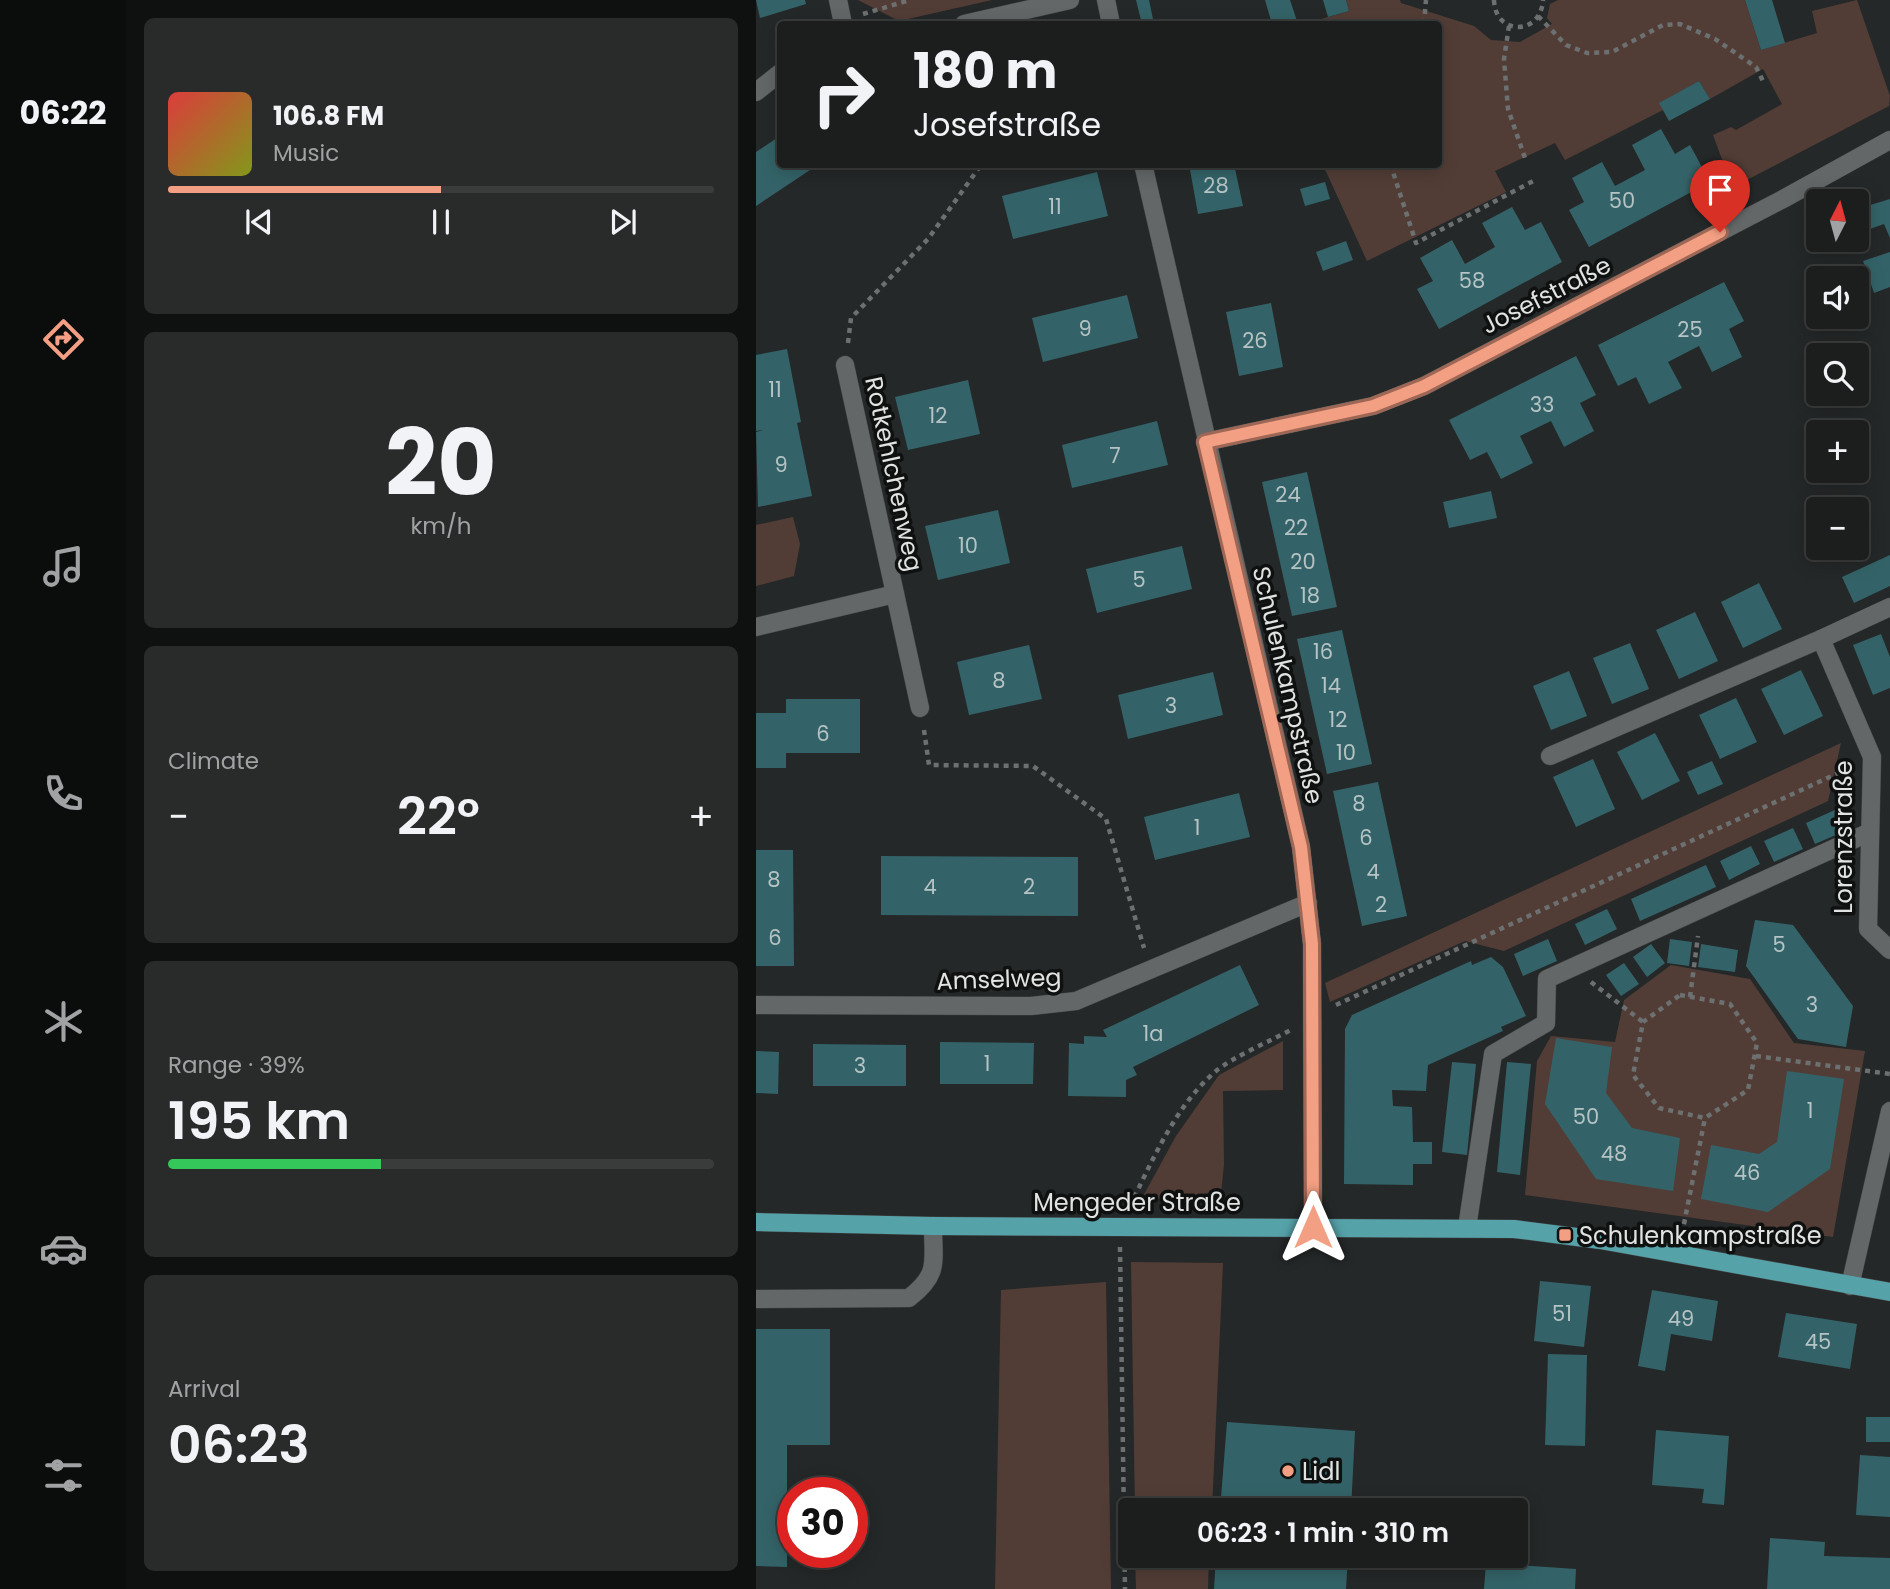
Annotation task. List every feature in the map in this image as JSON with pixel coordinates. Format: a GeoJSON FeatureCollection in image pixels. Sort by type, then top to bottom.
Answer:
{"type":"FeatureCollection","features":[{"type":"Feature","properties":{"kind":"main road","name":"Mengeder Straße"},"geometry":{"type":"LineString","coordinates":[[756,1222],[933,1226],[1514,1229],[1565,1235],[1890,1292]]}},
{"type":"Feature","properties":{"kind":"street"},"geometry":{"type":"LineString","coordinates":[[838,0],[843,21]]}},
{"type":"Feature","properties":{"kind":"street"},"geometry":{"type":"LineString","coordinates":[[977,21],[1070,0]]}},
{"type":"Feature","properties":{"kind":"street"},"geometry":{"type":"LineString","coordinates":[[1106,0],[1110,21]]}},
{"type":"Feature","properties":{"kind":"street"},"geometry":{"type":"LineString","coordinates":[[756,92],[777,76]]}},
{"type":"Feature","properties":{"kind":"street","name":"Josefstraße"},"geometry":{"type":"LineString","coordinates":[[1205,442],[1373,406],[1424,386],[1774,204],[1890,140]]}},
{"type":"Feature","properties":{"kind":"street","name":"Schulenkampstraße"},"geometry":{"type":"LineString","coordinates":[[1144,168],[1205,442],[1301,847],[1312,944],[1313,1227]]}},
{"type":"Feature","properties":{"kind":"street","name":"Rotkehlchenweg"},"geometry":{"type":"LineString","coordinates":[[845,365],[920,708]]}},
{"type":"Feature","properties":{"kind":"street","name":"Rotkehlchenweg"},"geometry":{"type":"LineString","coordinates":[[756,627],[895,594]]}},
{"type":"Feature","properties":{"kind":"street"},"geometry":{"type":"LineString","coordinates":[[1550,756],[1890,607]]}},
{"type":"Feature","properties":{"kind":"street","name":"Lorenzstraße"},"geometry":{"type":"LineString","coordinates":[[1821,639],[1872,757],[1868,929],[1890,950]]}},
{"type":"Feature","properties":{"kind":"street"},"geometry":{"type":"LineString","coordinates":[[1467,1228],[1493,1054],[1546,1023],[1548,979],[1870,832]]}},
{"type":"Feature","properties":{"kind":"street","name":"Amselweg"},"geometry":{"type":"LineString","coordinates":[[756,1005],[1031,1006],[1076,1000],[1308,903]]}},
{"type":"Feature","properties":{"kind":"street"},"geometry":{"type":"LineString","coordinates":[[1850,1286],[1890,1111]]}},
{"type":"Feature","properties":{"kind":"street"},"geometry":{"type":"LineString","coordinates":[[756,1299],[909,1298],[926,1285],[934,1266],[933,1226]]}},
{"type":"Feature","properties":{"kind":"path"},"geometry":{"type":"LineString","coordinates":[[846,21],[911,0]]}},
{"type":"Feature","properties":{"kind":"path"},"geometry":{"type":"LineString","coordinates":[[1424,21],[1426,0]]}},
{"type":"Feature","properties":{"kind":"path"},"geometry":{"type":"LineString","coordinates":[[1493,0],[1497,16],[1509,26],[1525,26],[1538,16],[1543,0]]}},
{"type":"Feature","properties":{"kind":"path"},"geometry":{"type":"LineString","coordinates":[[1538,16],[1566,45],[1587,52],[1612,52],[1663,25],[1680,24],[1715,39],[1756,67],[1763,81]]}},
{"type":"Feature","properties":{"kind":"path"},"geometry":{"type":"LineString","coordinates":[[1509,26],[1504,59],[1508,109],[1525,158]]}},
{"type":"Feature","properties":{"kind":"path"},"geometry":{"type":"LineString","coordinates":[[845,365],[851,318],[928,239],[979,168]]}},
{"type":"Feature","properties":{"kind":"path"},"geometry":{"type":"LineString","coordinates":[[1394,168],[1416,243],[1537,179]]}},
{"type":"Feature","properties":{"kind":"path"},"geometry":{"type":"LineString","coordinates":[[920,708],[929,765],[1033,766],[1106,820],[1150,970]]}},
{"type":"Feature","properties":{"kind":"path"},"geometry":{"type":"LineString","coordinates":[[1125,1589],[1119,1227],[1154,1157],[1188,1101],[1217,1070],[1344,1000],[1872,757]]}},
{"type":"Feature","properties":{"kind":"path"},"geometry":{"type":"LineString","coordinates":[[1690,997],[1702,907]]}},
{"type":"Feature","properties":{"kind":"path"},"geometry":{"type":"LineString","coordinates":[[1572,967],[1643,1022]]}},
{"type":"Feature","properties":{"kind":"path"},"geometry":{"type":"LineString","coordinates":[[1677,1254],[1705,1118],[1748,1090],[1757,1043],[1730,1004],[1679,995],[1643,1022],[1633,1074],[1659,1108],[1705,1118]]}},
{"type":"Feature","properties":{"kind":"path"},"geometry":{"type":"LineString","coordinates":[[1756,1056],[1890,1074]]}},
{"type":"Feature","properties":{"kind":"shaded area"},"geometry":{"type":"Polygon","coordinates":[[[858,0],[992,0],[899,21],[858,0]]]}},
{"type":"Feature","properties":{"kind":"shaded area"},"geometry":{"type":"Polygon","coordinates":[[[1346,0],[1400,0],[1401,3],[1474,26],[1491,40],[1520,42],[1552,24],[1547,18],[1550,4],[1558,0],[1745,0],[1761,50],[1817,33],[1812,11],[1857,0],[1890,96],[1889,106],[1743,182],[1735,170],[1727,173],[1713,135],[1731,127],[1736,130],[1782,104],[1763,69],[1710,99],[1699,81],[1660,103],[1663,110],[1565,160],[1555,143],[1495,171],[1506,192],[1367,261],[1324,168],[1442,168],[1442,21],[1314,21],[1349,11],[1346,0]]]}},
{"type":"Feature","properties":{"kind":"shaded area"},"geometry":{"type":"Polygon","coordinates":[[[793,517],[800,544],[794,576],[756,586],[756,525],[793,517]]]}},
{"type":"Feature","properties":{"kind":"shaded area"},"geometry":{"type":"Polygon","coordinates":[[[1841,743],[1828,801],[1504,951],[1465,941],[1330,1002],[1325,983],[1841,743]]]}},
{"type":"Feature","properties":{"kind":"shaded area"},"geometry":{"type":"Polygon","coordinates":[[[1671,965],[1750,979],[1794,1043],[1865,1051],[1833,1237],[1525,1195],[1537,1061],[1551,1036],[1615,1042],[1624,1000],[1671,965]]]}},
{"type":"Feature","properties":{"kind":"shaded area"},"geometry":{"type":"Polygon","coordinates":[[[1283,1041],[1283,1090],[1223,1091],[1224,1164],[1221,1194],[1141,1200],[1176,1136],[1219,1075],[1283,1041]]]}},
{"type":"Feature","properties":{"kind":"shaded area"},"geometry":{"type":"Polygon","coordinates":[[[1131,1262],[1223,1263],[1213,1498],[1135,1498],[1131,1262]]]}},
{"type":"Feature","properties":{"kind":"shaded area"},"geometry":{"type":"Polygon","coordinates":[[[1106,1282],[1111,1589],[995,1589],[1001,1290],[1106,1282]]]}},
{"type":"Feature","properties":{"kind":"shaded area"},"geometry":{"type":"Polygon","coordinates":[[[1135,1568],[1209,1568],[1208,1589],[1136,1589],[1135,1568]]]}},
{"type":"Feature","properties":{"kind":"building"},"geometry":{"type":"Polygon","coordinates":[[[756,0],[805,0],[806,4],[760,18],[756,0]]]}},
{"type":"Feature","properties":{"kind":"building"},"geometry":{"type":"Polygon","coordinates":[[[1136,0],[1149,0],[1153,21],[1141,21],[1136,0]]]}},
{"type":"Feature","properties":{"kind":"building"},"geometry":{"type":"Polygon","coordinates":[[[1265,0],[1290,0],[1297,21],[1271,21],[1265,0]]]}},
{"type":"Feature","properties":{"kind":"building"},"geometry":{"type":"Polygon","coordinates":[[[1323,0],[1346,0],[1349,11],[1328,17],[1323,0]]]}},
{"type":"Feature","properties":{"kind":"building"},"geometry":{"type":"Polygon","coordinates":[[[1745,0],[1772,0],[1785,43],[1761,50],[1745,0]]]}},
{"type":"Feature","properties":{"kind":"building"},"geometry":{"type":"Polygon","coordinates":[[[1699,81],[1710,99],[1669,121],[1659,103],[1699,81]]]}},
{"type":"Feature","properties":{"kind":"building"},"geometry":{"type":"Polygon","coordinates":[[[1661,129],[1675,154],[1690,145],[1710,182],[1589,247],[1569,210],[1584,202],[1572,178],[1602,162],[1615,186],[1645,170],[1632,145],[1661,129]]]}},
{"type":"Feature","properties":{"kind":"building"},"geometry":{"type":"Polygon","coordinates":[[[777,138],[777,168],[813,168],[756,206],[756,152],[777,138]]]}},
{"type":"Feature","properties":{"kind":"building"},"geometry":{"type":"Polygon","coordinates":[[[1190,168],[1235,168],[1243,206],[1198,214],[1190,168]]]}},
{"type":"Feature","properties":{"kind":"building"},"geometry":{"type":"Polygon","coordinates":[[[1097,172],[1108,216],[1013,239],[1002,196],[1097,172]]]}},
{"type":"Feature","properties":{"kind":"building"},"geometry":{"type":"Polygon","coordinates":[[[1325,182],[1330,199],[1305,206],[1300,189],[1325,182]]]}},
{"type":"Feature","properties":{"kind":"building"},"geometry":{"type":"Polygon","coordinates":[[[1890,199],[1890,238],[1884,224],[1869,229],[1869,205],[1890,199]]]}},
{"type":"Feature","properties":{"kind":"building"},"geometry":{"type":"Polygon","coordinates":[[[1512,207],[1525,230],[1541,222],[1562,262],[1439,329],[1417,289],[1433,281],[1420,258],[1452,240],[1465,264],[1495,247],[1482,223],[1512,207]]]}},
{"type":"Feature","properties":{"kind":"building"},"geometry":{"type":"Polygon","coordinates":[[[1346,241],[1353,260],[1323,271],[1316,252],[1346,241]]]}},
{"type":"Feature","properties":{"kind":"building"},"geometry":{"type":"Polygon","coordinates":[[[1890,252],[1890,287],[1874,293],[1869,278],[1869,266],[1865,266],[1863,261],[1890,252]]]}},
{"type":"Feature","properties":{"kind":"building"},"geometry":{"type":"Polygon","coordinates":[[[1724,282],[1744,321],[1729,329],[1742,357],[1712,372],[1699,346],[1668,362],[1682,388],[1649,404],[1636,377],[1618,386],[1598,345],[1724,282]]]}},
{"type":"Feature","properties":{"kind":"building"},"geometry":{"type":"Polygon","coordinates":[[[1127,295],[1138,338],[1043,362],[1032,318],[1127,295]]]}},
{"type":"Feature","properties":{"kind":"building"},"geometry":{"type":"Polygon","coordinates":[[[1271,303],[1283,367],[1239,376],[1226,312],[1271,303]]]}},
{"type":"Feature","properties":{"kind":"building"},"geometry":{"type":"Polygon","coordinates":[[[787,349],[801,422],[797,423],[812,496],[758,507],[756,432],[763,430],[756,431],[756,355],[787,349]]]}},
{"type":"Feature","properties":{"kind":"building"},"geometry":{"type":"Polygon","coordinates":[[[1576,356],[1596,395],[1580,403],[1594,431],[1564,447],[1551,421],[1520,436],[1533,463],[1501,479],[1487,452],[1470,460],[1449,420],[1576,356]]]}},
{"type":"Feature","properties":{"kind":"building"},"geometry":{"type":"Polygon","coordinates":[[[968,380],[980,434],[908,450],[895,397],[968,380]]]}},
{"type":"Feature","properties":{"kind":"building"},"geometry":{"type":"Polygon","coordinates":[[[1157,421],[1168,465],[1072,488],[1062,445],[1157,421]]]}},
{"type":"Feature","properties":{"kind":"building"},"geometry":{"type":"Polygon","coordinates":[[[1307,472],[1337,607],[1292,616],[1262,482],[1307,472]]]}},
{"type":"Feature","properties":{"kind":"building"},"geometry":{"type":"Polygon","coordinates":[[[1491,491],[1497,518],[1449,528],[1443,502],[1491,491]]]}},
{"type":"Feature","properties":{"kind":"building"},"geometry":{"type":"Polygon","coordinates":[[[998,510],[1010,563],[938,580],[925,526],[998,510]]]}},
{"type":"Feature","properties":{"kind":"building"},"geometry":{"type":"Polygon","coordinates":[[[1182,546],[1192,589],[1097,613],[1086,569],[1182,546]]]}},
{"type":"Feature","properties":{"kind":"building"},"geometry":{"type":"Polygon","coordinates":[[[1890,555],[1890,586],[1854,603],[1842,577],[1890,555]]]}},
{"type":"Feature","properties":{"kind":"building"},"geometry":{"type":"Polygon","coordinates":[[[1759,583],[1782,629],[1743,648],[1721,602],[1759,583]]]}},
{"type":"Feature","properties":{"kind":"building"},"geometry":{"type":"Polygon","coordinates":[[[1695,612],[1718,661],[1679,679],[1656,630],[1695,612]]]}},
{"type":"Feature","properties":{"kind":"building"},"geometry":{"type":"Polygon","coordinates":[[[1342,630],[1372,764],[1327,774],[1297,639],[1342,630]]]}},
{"type":"Feature","properties":{"kind":"building"},"geometry":{"type":"Polygon","coordinates":[[[1881,634],[1890,657],[1890,688],[1873,695],[1853,645],[1881,634]]]}},
{"type":"Feature","properties":{"kind":"building"},"geometry":{"type":"Polygon","coordinates":[[[1630,643],[1649,689],[1612,704],[1593,658],[1630,643]]]}},
{"type":"Feature","properties":{"kind":"building"},"geometry":{"type":"Polygon","coordinates":[[[1029,645],[1042,699],[969,715],[957,662],[1029,645]]]}},
{"type":"Feature","properties":{"kind":"building"},"geometry":{"type":"Polygon","coordinates":[[[1801,670],[1823,716],[1784,735],[1761,689],[1801,670]]]}},
{"type":"Feature","properties":{"kind":"building"},"geometry":{"type":"Polygon","coordinates":[[[1569,671],[1587,716],[1551,730],[1533,686],[1569,671]]]}},
{"type":"Feature","properties":{"kind":"building"},"geometry":{"type":"Polygon","coordinates":[[[1213,672],[1223,715],[1128,739],[1118,695],[1213,672]]]}},
{"type":"Feature","properties":{"kind":"building"},"geometry":{"type":"Polygon","coordinates":[[[1736,698],[1757,742],[1720,759],[1699,715],[1736,698]]]}},
{"type":"Feature","properties":{"kind":"building"},"geometry":{"type":"Polygon","coordinates":[[[786,699],[860,699],[860,753],[786,753],[786,768],[756,768],[756,713],[786,713],[786,699]]]}},
{"type":"Feature","properties":{"kind":"building"},"geometry":{"type":"Polygon","coordinates":[[[1655,733],[1680,781],[1642,800],[1617,752],[1655,733]]]}},
{"type":"Feature","properties":{"kind":"building"},"geometry":{"type":"Polygon","coordinates":[[[1593,759],[1615,809],[1576,827],[1553,777],[1593,759]]]}},
{"type":"Feature","properties":{"kind":"building"},"geometry":{"type":"Polygon","coordinates":[[[1712,761],[1723,784],[1698,795],[1687,772],[1712,761]]]}},
{"type":"Feature","properties":{"kind":"building"},"geometry":{"type":"Polygon","coordinates":[[[1378,782],[1407,916],[1362,926],[1333,791],[1378,782]]]}},
{"type":"Feature","properties":{"kind":"building"},"geometry":{"type":"Polygon","coordinates":[[[1239,793],[1250,837],[1155,860],[1144,817],[1239,793]]]}},
{"type":"Feature","properties":{"kind":"building"},"geometry":{"type":"Polygon","coordinates":[[[1837,809],[1847,830],[1815,844],[1806,823],[1837,809]]]}},
{"type":"Feature","properties":{"kind":"building"},"geometry":{"type":"Polygon","coordinates":[[[1793,828],[1803,849],[1774,862],[1764,841],[1793,828]]]}},
{"type":"Feature","properties":{"kind":"building"},"geometry":{"type":"Polygon","coordinates":[[[1751,846],[1760,864],[1729,880],[1720,861],[1751,846]]]}},
{"type":"Feature","properties":{"kind":"building"},"geometry":{"type":"Polygon","coordinates":[[[756,850],[793,850],[794,966],[756,966],[756,850]]]}},
{"type":"Feature","properties":{"kind":"building"},"geometry":{"type":"Polygon","coordinates":[[[881,856],[1078,857],[1078,916],[881,915],[881,856]]]}},
{"type":"Feature","properties":{"kind":"building"},"geometry":{"type":"Polygon","coordinates":[[[1706,865],[1716,887],[1640,921],[1631,899],[1706,865]]]}},
{"type":"Feature","properties":{"kind":"building"},"geometry":{"type":"Polygon","coordinates":[[[1607,909],[1617,929],[1585,945],[1575,924],[1607,909]]]}},
{"type":"Feature","properties":{"kind":"building"},"geometry":{"type":"Polygon","coordinates":[[[1755,920],[1793,925],[1853,1006],[1846,1047],[1798,1039],[1746,966],[1755,920]]]}},
{"type":"Feature","properties":{"kind":"building"},"geometry":{"type":"Polygon","coordinates":[[[1548,939],[1557,961],[1523,976],[1514,954],[1548,939]]]}},
{"type":"Feature","properties":{"kind":"building"},"geometry":{"type":"Polygon","coordinates":[[[1670,939],[1692,942],[1689,966],[1667,963],[1670,939]]]}},
{"type":"Feature","properties":{"kind":"building"},"geometry":{"type":"Polygon","coordinates":[[[1651,944],[1665,963],[1647,977],[1633,957],[1651,944]]]}},
{"type":"Feature","properties":{"kind":"building"},"geometry":{"type":"Polygon","coordinates":[[[1701,944],[1738,950],[1735,972],[1698,967],[1701,944]]]}},
{"type":"Feature","properties":{"kind":"building"},"geometry":{"type":"Polygon","coordinates":[[[1491,957],[1503,967],[1526,1016],[1501,1027],[1503,1031],[1428,1065],[1426,1091],[1392,1090],[1393,1106],[1412,1107],[1413,1142],[1432,1142],[1432,1164],[1413,1164],[1413,1185],[1344,1184],[1345,1029],[1352,1015],[1471,961],[1472,965],[1491,957]]]}},
{"type":"Feature","properties":{"kind":"building"},"geometry":{"type":"Polygon","coordinates":[[[1624,963],[1639,984],[1621,996],[1606,975],[1624,963]]]}},
{"type":"Feature","properties":{"kind":"building"},"geometry":{"type":"Polygon","coordinates":[[[1240,965],[1259,1005],[1133,1067],[1137,1075],[1126,1080],[1126,1097],[1068,1096],[1069,1043],[1084,1044],[1084,1036],[1107,1037],[1103,1030],[1240,965]]]}},
{"type":"Feature","properties":{"kind":"building"},"geometry":{"type":"Polygon","coordinates":[[[1556,1038],[1612,1047],[1606,1093],[1632,1128],[1680,1138],[1673,1191],[1596,1179],[1545,1104],[1556,1038]]]}},
{"type":"Feature","properties":{"kind":"building"},"geometry":{"type":"Polygon","coordinates":[[[940,1042],[1034,1043],[1033,1084],[940,1084],[940,1042]]]}},
{"type":"Feature","properties":{"kind":"building"},"geometry":{"type":"Polygon","coordinates":[[[813,1044],[906,1045],[906,1086],[813,1086],[813,1044]]]}},
{"type":"Feature","properties":{"kind":"building"},"geometry":{"type":"Polygon","coordinates":[[[756,1051],[779,1052],[778,1094],[756,1093],[756,1051]]]}},
{"type":"Feature","properties":{"kind":"building"},"geometry":{"type":"Polygon","coordinates":[[[1452,1062],[1476,1064],[1467,1155],[1442,1152],[1452,1062]]]}},
{"type":"Feature","properties":{"kind":"building"},"geometry":{"type":"Polygon","coordinates":[[[1507,1062],[1531,1064],[1520,1175],[1497,1172],[1507,1062]]]}},
{"type":"Feature","properties":{"kind":"building"},"geometry":{"type":"Polygon","coordinates":[[[1787,1071],[1844,1079],[1830,1169],[1768,1212],[1701,1199],[1711,1145],[1759,1154],[1777,1142],[1787,1071]]]}},
{"type":"Feature","properties":{"kind":"building"},"geometry":{"type":"Polygon","coordinates":[[[1540,1281],[1591,1286],[1584,1347],[1534,1341],[1540,1281]]]}},
{"type":"Feature","properties":{"kind":"building"},"geometry":{"type":"Polygon","coordinates":[[[1652,1290],[1718,1301],[1712,1341],[1671,1334],[1665,1371],[1638,1366],[1652,1290]]]}},
{"type":"Feature","properties":{"kind":"building"},"geometry":{"type":"Polygon","coordinates":[[[1786,1313],[1857,1324],[1850,1369],[1778,1357],[1786,1313]]]}},
{"type":"Feature","properties":{"kind":"building"},"geometry":{"type":"Polygon","coordinates":[[[756,1329],[830,1329],[830,1445],[787,1445],[787,1477],[777,1477],[777,1567],[756,1566],[756,1329]]]}},
{"type":"Feature","properties":{"kind":"building"},"geometry":{"type":"Polygon","coordinates":[[[1548,1354],[1587,1355],[1585,1446],[1545,1445],[1548,1354]]]}},
{"type":"Feature","properties":{"kind":"building"},"geometry":{"type":"Polygon","coordinates":[[[1866,1417],[1890,1417],[1890,1442],[1866,1442],[1866,1417]]]}},
{"type":"Feature","properties":{"kind":"building","name":"Lidl"},"geometry":{"type":"Polygon","coordinates":[[[1227,1422],[1355,1431],[1352,1498],[1221,1498],[1227,1422]]]}},
{"type":"Feature","properties":{"kind":"building"},"geometry":{"type":"Polygon","coordinates":[[[1656,1430],[1729,1436],[1724,1505],[1702,1503],[1704,1489],[1652,1485],[1656,1430]]]}},
{"type":"Feature","properties":{"kind":"building"},"geometry":{"type":"Polygon","coordinates":[[[1860,1455],[1890,1457],[1890,1517],[1856,1515],[1860,1455]]]}},
{"type":"Feature","properties":{"kind":"building"},"geometry":{"type":"Polygon","coordinates":[[[1770,1538],[1825,1542],[1824,1556],[1890,1558],[1890,1589],[1767,1589],[1770,1538]]]}},
{"type":"Feature","properties":{"kind":"building"},"geometry":{"type":"Polygon","coordinates":[[[1528,1566],[1576,1569],[1575,1589],[1484,1589],[1486,1568],[1528,1568],[1528,1566]]]}},
{"type":"Feature","properties":{"kind":"building","name":"Lidl"},"geometry":{"type":"Polygon","coordinates":[[[1215,1568],[1347,1568],[1346,1589],[1214,1589],[1215,1568]]]}},
{"type":"Feature","properties":{"kind":"place","name":"Schulenkampstraße"},"geometry":{"type":"Point","coordinates":[1565,1235]}},
{"type":"Feature","properties":{"kind":"place","name":"Lidl"},"geometry":{"type":"Point","coordinates":[1288,1471]}},
{"type":"Feature","properties":{"kind":"route"},"geometry":{"type":"LineString","coordinates":[[1313,1227],[1312,944],[1301,847],[1205,442],[1373,406],[1424,386],[1720,232]]}}]}
